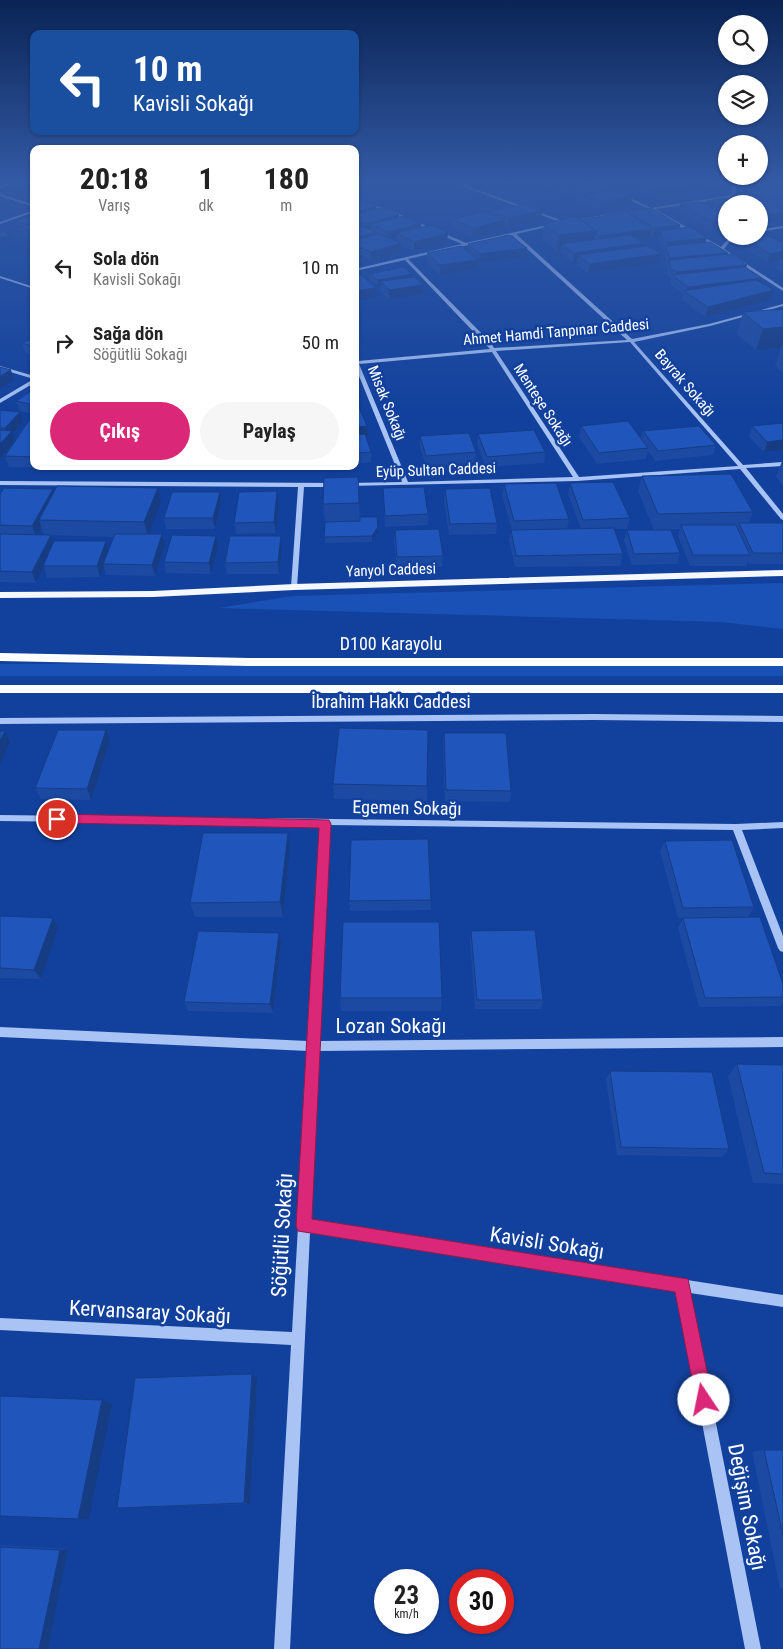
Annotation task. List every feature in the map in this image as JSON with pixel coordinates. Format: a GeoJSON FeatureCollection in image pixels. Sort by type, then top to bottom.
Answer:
{"type":"FeatureCollection","features":[{"type":"Feature","properties":{"kind":"highway","name":"D100 Karayolu"},"geometry":{"type":"LineString","coordinates":[[0,657],[250,662],[783,662]]}},
{"type":"Feature","properties":{"kind":"highway"},"geometry":{"type":"LineString","coordinates":[[0,689],[783,689]]}},
{"type":"Feature","properties":{"kind":"main road","name":"Yanyol Caddesi"},"geometry":{"type":"LineString","coordinates":[[0,595],[154,594],[783,573]]}},
{"type":"Feature","properties":{"kind":"street"},"geometry":{"type":"LineString","coordinates":[[359,269],[405,258]]}},
{"type":"Feature","properties":{"kind":"street","name":"Menteşe Sokağı"},"geometry":{"type":"LineString","coordinates":[[405,258],[489,344],[577,479]]}},
{"type":"Feature","properties":{"kind":"street","name":"Bayrak Sokağı"},"geometry":{"type":"LineString","coordinates":[[539,258],[631,341],[742,467],[783,518]]}},
{"type":"Feature","properties":{"kind":"street"},"geometry":{"type":"LineString","coordinates":[[735,258],[783,290]]}},
{"type":"Feature","properties":{"kind":"street"},"geometry":{"type":"LineString","coordinates":[[0,276],[30,287]]}},
{"type":"Feature","properties":{"kind":"street","name":"Ahmet Hamdi Tanpınar Caddesi"},"geometry":{"type":"LineString","coordinates":[[359,362],[493,350],[631,341],[710,325],[783,305]]}},
{"type":"Feature","properties":{"kind":"street"},"geometry":{"type":"LineString","coordinates":[[0,367],[30,378]]}},
{"type":"Feature","properties":{"kind":"street","name":"Misak Sokağı"},"geometry":{"type":"LineString","coordinates":[[359,369],[406,484]]}},
{"type":"Feature","properties":{"kind":"street"},"geometry":{"type":"LineString","coordinates":[[0,401],[30,382]]}},
{"type":"Feature","properties":{"kind":"street","name":"Eyüp Sultan Caddesi"},"geometry":{"type":"LineString","coordinates":[[0,483],[301,486],[406,484],[577,479],[783,464]]}},
{"type":"Feature","properties":{"kind":"street"},"geometry":{"type":"LineString","coordinates":[[294,588],[301,486]]}},
{"type":"Feature","properties":{"kind":"street","name":"İbrahim Hakkı Caddesi"},"geometry":{"type":"LineString","coordinates":[[0,721],[594,717],[783,719]]}},
{"type":"Feature","properties":{"kind":"street","name":"Egemen Sokağı"},"geometry":{"type":"LineString","coordinates":[[0,818],[325,824],[736,828],[783,825]]}},
{"type":"Feature","properties":{"kind":"street","name":"Söğütlü Sokağı"},"geometry":{"type":"LineString","coordinates":[[282,1649],[325,824]]}},
{"type":"Feature","properties":{"kind":"street"},"geometry":{"type":"LineString","coordinates":[[736,828],[783,948]]}},
{"type":"Feature","properties":{"kind":"street","name":"Lozan Sokağı"},"geometry":{"type":"LineString","coordinates":[[0,1032],[313,1046],[783,1042]]}},
{"type":"Feature","properties":{"kind":"street","name":"Kavisli Sokağı"},"geometry":{"type":"LineString","coordinates":[[304,1226],[783,1301]]}},
{"type":"Feature","properties":{"kind":"street","name":"Değişim Sokağı"},"geometry":{"type":"LineString","coordinates":[[682,1285],[753,1649]]}},
{"type":"Feature","properties":{"kind":"street","name":"Kervansaray Sokağı"},"geometry":{"type":"LineString","coordinates":[[0,1324],[298,1339]]}},
{"type":"Feature","properties":{"kind":"shaded area"},"geometry":{"type":"Polygon","coordinates":[[[783,583],[783,629],[721,622],[219,608],[292,596],[783,583]]]}},
{"type":"Feature","properties":{"kind":"shaded area"},"geometry":{"type":"Polygon","coordinates":[[[0,664],[783,665],[783,676],[0,676],[0,664]]]}},
{"type":"Feature","properties":{"kind":"building"},"geometry":{"type":"Polygon","coordinates":[[[432,258],[476,258],[478,260],[440,265],[432,258]]]}},
{"type":"Feature","properties":{"kind":"building"},"geometry":{"type":"Polygon","coordinates":[[[582,258],[633,258],[590,264],[582,258]]]}},
{"type":"Feature","properties":{"kind":"building"},"geometry":{"type":"Polygon","coordinates":[[[737,258],[747,265],[676,272],[670,268],[669,260],[737,258]]]}},
{"type":"Feature","properties":{"kind":"building"},"geometry":{"type":"Polygon","coordinates":[[[403,267],[412,274],[378,280],[369,274],[403,267]]]}},
{"type":"Feature","properties":{"kind":"building"},"geometry":{"type":"Polygon","coordinates":[[[745,267],[762,278],[688,287],[672,275],[745,267]]]}},
{"type":"Feature","properties":{"kind":"building"},"geometry":{"type":"Polygon","coordinates":[[[360,274],[376,288],[359,290],[360,274]]]}},
{"type":"Feature","properties":{"kind":"building"},"geometry":{"type":"Polygon","coordinates":[[[415,277],[423,285],[389,290],[381,281],[415,277]]]}},
{"type":"Feature","properties":{"kind":"building"},"geometry":{"type":"Polygon","coordinates":[[[756,280],[774,290],[708,307],[684,291],[756,280]]]}},
{"type":"Feature","properties":{"kind":"building"},"geometry":{"type":"Polygon","coordinates":[[[783,309],[783,327],[763,329],[743,312],[783,309]]]}},
{"type":"Feature","properties":{"kind":"building"},"geometry":{"type":"Polygon","coordinates":[[[30,340],[30,346],[22,343],[30,340]]]}},
{"type":"Feature","properties":{"kind":"building"},"geometry":{"type":"Polygon","coordinates":[[[0,367],[11,370],[0,376],[0,367]]]}},
{"type":"Feature","properties":{"kind":"building"},"geometry":{"type":"Polygon","coordinates":[[[30,392],[30,404],[16,401],[30,392]]]}},
{"type":"Feature","properties":{"kind":"building"},"geometry":{"type":"Polygon","coordinates":[[[359,407],[367,426],[359,427],[359,407]]]}},
{"type":"Feature","properties":{"kind":"building"},"geometry":{"type":"Polygon","coordinates":[[[0,410],[20,412],[5,428],[0,428],[0,410]]]}},
{"type":"Feature","properties":{"kind":"building"},"geometry":{"type":"Polygon","coordinates":[[[30,419],[30,457],[5,456],[30,419]]]}},
{"type":"Feature","properties":{"kind":"building"},"geometry":{"type":"Polygon","coordinates":[[[628,421],[648,448],[599,453],[581,426],[628,421]]]}},
{"type":"Feature","properties":{"kind":"building"},"geometry":{"type":"Polygon","coordinates":[[[783,423],[783,440],[767,442],[752,426],[783,423]]]}},
{"type":"Feature","properties":{"kind":"building"},"geometry":{"type":"Polygon","coordinates":[[[699,426],[716,445],[658,451],[643,431],[699,426]]]}},
{"type":"Feature","properties":{"kind":"building"},"geometry":{"type":"Polygon","coordinates":[[[0,430],[12,431],[0,444],[0,430]]]}},
{"type":"Feature","properties":{"kind":"building"},"geometry":{"type":"Polygon","coordinates":[[[534,430],[545,452],[487,457],[478,434],[534,430]]]}},
{"type":"Feature","properties":{"kind":"building"},"geometry":{"type":"Polygon","coordinates":[[[469,433],[476,452],[426,456],[420,436],[469,433]]]}},
{"type":"Feature","properties":{"kind":"building"},"geometry":{"type":"Polygon","coordinates":[[[365,434],[371,452],[359,453],[359,435],[365,434]]]}},
{"type":"Feature","properties":{"kind":"building"},"geometry":{"type":"Polygon","coordinates":[[[731,474],[753,512],[658,514],[642,476],[731,474]]]}},
{"type":"Feature","properties":{"kind":"building"},"geometry":{"type":"Polygon","coordinates":[[[358,477],[359,503],[323,504],[324,478],[358,477]]]}},
{"type":"Feature","properties":{"kind":"building"},"geometry":{"type":"Polygon","coordinates":[[[613,482],[630,518],[583,520],[570,483],[613,482]]]}},
{"type":"Feature","properties":{"kind":"building"},"geometry":{"type":"Polygon","coordinates":[[[556,483],[569,519],[514,521],[504,484],[556,483]]]}},
{"type":"Feature","properties":{"kind":"building"},"geometry":{"type":"Polygon","coordinates":[[[57,486],[158,488],[144,522],[39,520],[57,486]]]}},
{"type":"Feature","properties":{"kind":"building"},"geometry":{"type":"Polygon","coordinates":[[[424,487],[428,514],[385,516],[383,488],[424,487]]]}},
{"type":"Feature","properties":{"kind":"building"},"geometry":{"type":"Polygon","coordinates":[[[4,488],[53,489],[32,526],[0,525],[0,494],[4,488]]]}},
{"type":"Feature","properties":{"kind":"building"},"geometry":{"type":"Polygon","coordinates":[[[490,488],[497,523],[450,524],[445,489],[490,488]]]}},
{"type":"Feature","properties":{"kind":"building"},"geometry":{"type":"Polygon","coordinates":[[[277,491],[274,522],[234,523],[239,492],[277,491]]]}},
{"type":"Feature","properties":{"kind":"building"},"geometry":{"type":"Polygon","coordinates":[[[172,492],[220,492],[213,518],[164,518],[172,492]]]}},
{"type":"Feature","properties":{"kind":"building"},"geometry":{"type":"Polygon","coordinates":[[[360,517],[377,517],[378,527],[372,536],[324,537],[325,522],[360,521],[360,517]]]}},
{"type":"Feature","properties":{"kind":"building"},"geometry":{"type":"Polygon","coordinates":[[[739,523],[783,523],[783,553],[753,553],[739,523]]]}},
{"type":"Feature","properties":{"kind":"building"},"geometry":{"type":"Polygon","coordinates":[[[681,525],[736,525],[750,555],[693,555],[681,525]]]}},
{"type":"Feature","properties":{"kind":"building"},"geometry":{"type":"Polygon","coordinates":[[[614,528],[623,554],[516,556],[511,530],[614,528]]]}},
{"type":"Feature","properties":{"kind":"building"},"geometry":{"type":"Polygon","coordinates":[[[439,529],[443,556],[397,557],[395,530],[439,529]]]}},
{"type":"Feature","properties":{"kind":"building"},"geometry":{"type":"Polygon","coordinates":[[[627,530],[671,530],[680,553],[634,554],[627,530]]]}},
{"type":"Feature","properties":{"kind":"building"},"geometry":{"type":"Polygon","coordinates":[[[0,534],[51,535],[32,572],[0,571],[0,534]]]}},
{"type":"Feature","properties":{"kind":"building"},"geometry":{"type":"Polygon","coordinates":[[[115,534],[162,534],[152,565],[103,564],[115,534]]]}},
{"type":"Feature","properties":{"kind":"building"},"geometry":{"type":"Polygon","coordinates":[[[172,535],[216,536],[209,563],[164,562],[172,535]]]}},
{"type":"Feature","properties":{"kind":"building"},"geometry":{"type":"Polygon","coordinates":[[[230,536],[281,536],[278,562],[225,563],[230,536]]]}},
{"type":"Feature","properties":{"kind":"building"},"geometry":{"type":"Polygon","coordinates":[[[54,541],[106,541],[97,566],[43,566],[54,541]]]}},
{"type":"Feature","properties":{"kind":"building"},"geometry":{"type":"Polygon","coordinates":[[[339,728],[428,730],[427,786],[333,784],[339,728]]]}},
{"type":"Feature","properties":{"kind":"building"},"geometry":{"type":"Polygon","coordinates":[[[58,730],[106,730],[87,789],[35,788],[58,730]]]}},
{"type":"Feature","properties":{"kind":"building"},"geometry":{"type":"Polygon","coordinates":[[[0,731],[5,731],[0,741],[0,731]]]}},
{"type":"Feature","properties":{"kind":"building"},"geometry":{"type":"Polygon","coordinates":[[[444,733],[506,733],[511,791],[446,790],[444,733]]]}},
{"type":"Feature","properties":{"kind":"building"},"geometry":{"type":"Polygon","coordinates":[[[203,833],[288,833],[280,902],[190,903],[203,833]]]}},
{"type":"Feature","properties":{"kind":"building"},"geometry":{"type":"Polygon","coordinates":[[[428,839],[431,900],[349,901],[351,840],[428,839]]]}},
{"type":"Feature","properties":{"kind":"building"},"geometry":{"type":"Polygon","coordinates":[[[732,840],[754,907],[683,908],[665,841],[732,840]]]}},
{"type":"Feature","properties":{"kind":"building"},"geometry":{"type":"Polygon","coordinates":[[[0,916],[53,918],[34,970],[0,968],[0,916]]]}},
{"type":"Feature","properties":{"kind":"building"},"geometry":{"type":"Polygon","coordinates":[[[760,917],[783,984],[783,997],[705,998],[683,918],[760,917]]]}},
{"type":"Feature","properties":{"kind":"building"},"geometry":{"type":"Polygon","coordinates":[[[343,922],[439,922],[442,998],[340,998],[343,922]]]}},
{"type":"Feature","properties":{"kind":"building"},"geometry":{"type":"Polygon","coordinates":[[[535,930],[543,1000],[477,1000],[471,931],[535,930]]]}},
{"type":"Feature","properties":{"kind":"building"},"geometry":{"type":"Polygon","coordinates":[[[198,931],[279,933],[270,1004],[184,1002],[198,931]]]}},
{"type":"Feature","properties":{"kind":"building"},"geometry":{"type":"Polygon","coordinates":[[[737,1064],[783,1065],[783,1174],[764,1173],[737,1064]]]}},
{"type":"Feature","properties":{"kind":"building"},"geometry":{"type":"Polygon","coordinates":[[[610,1071],[712,1072],[729,1149],[621,1147],[610,1071]]]}},
{"type":"Feature","properties":{"kind":"building"},"geometry":{"type":"Polygon","coordinates":[[[252,1374],[244,1503],[117,1508],[135,1378],[252,1374]]]}},
{"type":"Feature","properties":{"kind":"building"},"geometry":{"type":"Polygon","coordinates":[[[0,1396],[102,1400],[78,1519],[0,1516],[0,1396]]]}},
{"type":"Feature","properties":{"kind":"building"},"geometry":{"type":"Polygon","coordinates":[[[764,1450],[783,1450],[783,1535],[764,1450]]]}},
{"type":"Feature","properties":{"kind":"building"},"geometry":{"type":"Polygon","coordinates":[[[0,1547],[60,1550],[39,1649],[0,1649],[0,1547]]]}},
{"type":"Feature","properties":{"kind":"route"},"geometry":{"type":"LineString","coordinates":[[57,819],[325,824],[304,1226],[682,1285],[704,1400]]}}]}
